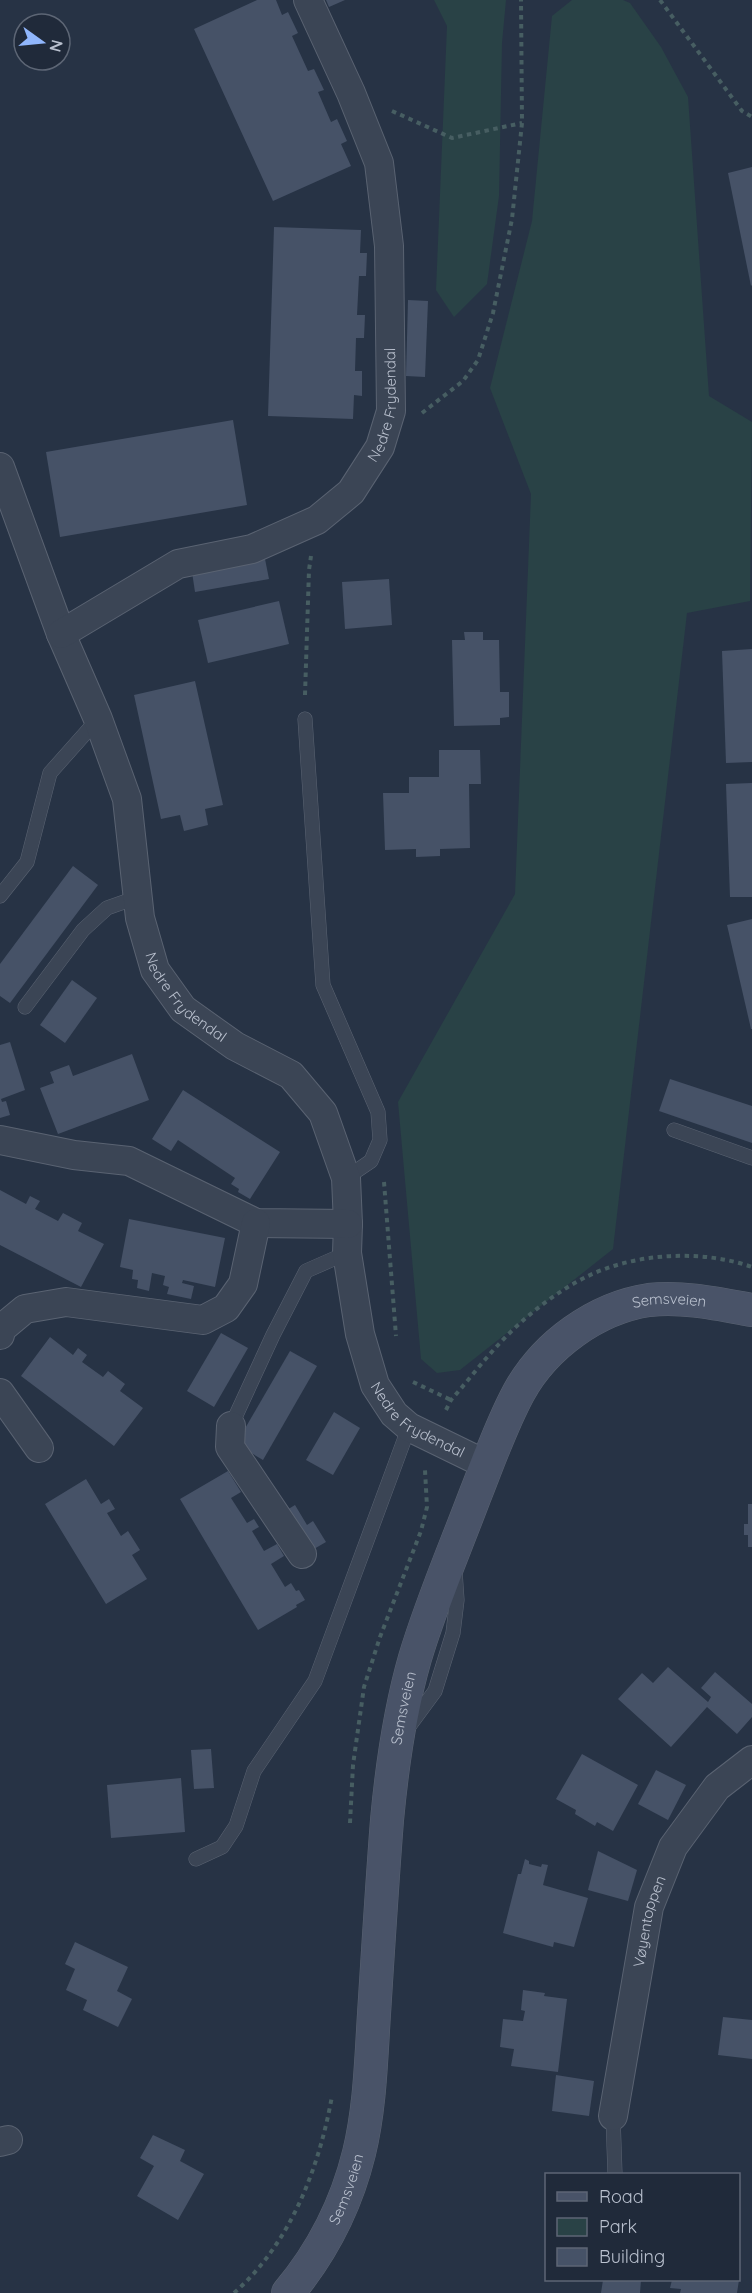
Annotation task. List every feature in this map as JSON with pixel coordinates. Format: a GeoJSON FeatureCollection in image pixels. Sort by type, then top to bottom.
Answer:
{"type":"FeatureCollection","features":[{"type":"Feature","properties":{"kind":"main road","name":"Semsveien"},"geometry":{"type":"LineString","coordinates":[[288,2293],[309,2267],[330,2234],[348,2192],[360,2151],[369,2099],[388,1818],[397,1742],[415,1659],[488,1465],[520,1391],[538,1364],[561,1341],[588,1323],[617,1309],[649,1300],[679,1299],[722,1304],[752,1311]]}},
{"type":"Feature","properties":{"kind":"street","name":"Nedre Frydendal"},"geometry":{"type":"LineString","coordinates":[[61,634],[178,564],[252,549],[317,519],[351,492],[380,447],[391,411],[389,246],[379,163],[351,93],[308,0]]}},
{"type":"Feature","properties":{"kind":"street","name":"Nedre Frydendal"},"geometry":{"type":"LineString","coordinates":[[0,467],[61,634],[98,719],[127,799],[140,918],[155,970],[183,1009],[235,1046],[291,1075],[323,1113],[346,1178],[347,1253],[360,1334],[375,1385],[394,1414],[409,1427],[488,1465]]}},
{"type":"Feature","properties":{"kind":"street"},"geometry":{"type":"LineString","coordinates":[[0,1140],[74,1155],[129,1161],[256,1222],[348,1224]]}},
{"type":"Feature","properties":{"kind":"street"},"geometry":{"type":"LineString","coordinates":[[0,1335],[2,1329],[25,1309],[66,1302],[203,1320],[226,1308],[243,1284],[256,1222]]}},
{"type":"Feature","properties":{"kind":"street"},"geometry":{"type":"LineString","coordinates":[[0,1393],[39,1448]]}},
{"type":"Feature","properties":{"kind":"street"},"geometry":{"type":"LineString","coordinates":[[231,1426],[231,1447],[302,1554]]}},
{"type":"Feature","properties":{"kind":"street","name":"Vøyentoppen"},"geometry":{"type":"LineString","coordinates":[[613,2116],[649,1907],[673,1847],[717,1786],[752,1760]]}},
{"type":"Feature","properties":{"kind":"lane"},"geometry":{"type":"LineString","coordinates":[[0,896],[27,862],[50,773],[98,719]]}},
{"type":"Feature","properties":{"kind":"lane"},"geometry":{"type":"LineString","coordinates":[[305,719],[323,985],[378,1112],[380,1140],[371,1161],[346,1178]]}},
{"type":"Feature","properties":{"kind":"lane"},"geometry":{"type":"LineString","coordinates":[[25,1007],[83,930],[106,908],[138,897]]}},
{"type":"Feature","properties":{"kind":"lane"},"geometry":{"type":"LineString","coordinates":[[675,1130],[752,1158]]}},
{"type":"Feature","properties":{"kind":"lane"},"geometry":{"type":"LineString","coordinates":[[231,1426],[273,1335],[306,1271],[347,1253]]}},
{"type":"Feature","properties":{"kind":"lane"},"geometry":{"type":"LineString","coordinates":[[196,1859],[222,1847],[236,1826],[254,1771],[315,1681],[409,1427]]}},
{"type":"Feature","properties":{"kind":"lane"},"geometry":{"type":"LineString","coordinates":[[613,2116],[615,2173]]}},
{"type":"Feature","properties":{"kind":"path"},"geometry":{"type":"LineString","coordinates":[[380,447],[463,381],[477,360],[493,313],[512,219],[522,123],[521,0]]}},
{"type":"Feature","properties":{"kind":"path"},"geometry":{"type":"LineString","coordinates":[[660,0],[742,111],[752,117]]}},
{"type":"Feature","properties":{"kind":"path"},"geometry":{"type":"LineString","coordinates":[[351,93],[452,138],[522,123]]}},
{"type":"Feature","properties":{"kind":"path"},"geometry":{"type":"LineString","coordinates":[[305,719],[309,570],[317,519]]}},
{"type":"Feature","properties":{"kind":"path"},"geometry":{"type":"LineString","coordinates":[[380,1140],[396,1346]]}},
{"type":"Feature","properties":{"kind":"path"},"geometry":{"type":"LineString","coordinates":[[408,1373],[412,1382],[451,1400]]}},
{"type":"Feature","properties":{"kind":"green space"},"geometry":{"type":"Polygon","coordinates":[[[434,0],[506,0],[502,43],[499,196],[487,284],[454,317],[436,290],[447,26],[434,0]]]}},
{"type":"Feature","properties":{"kind":"green space"},"geometry":{"type":"Polygon","coordinates":[[[572,0],[623,0],[630,3],[661,47],[688,97],[709,396],[752,422],[750,601],[687,613],[613,1249],[460,1370],[437,1373],[421,1359],[398,1102],[515,894],[531,494],[490,388],[532,221],[552,16],[572,0]]]}},
{"type":"Feature","properties":{"kind":"building"},"geometry":{"type":"Polygon","coordinates":[[[257,0],[276,0],[282,15],[288,12],[298,33],[292,36],[308,71],[314,69],[324,90],[318,92],[331,122],[337,119],[347,141],[341,144],[351,166],[273,201],[194,29],[257,0]]]}},
{"type":"Feature","properties":{"kind":"building"},"geometry":{"type":"Polygon","coordinates":[[[326,0],[345,0],[329,7],[326,0]]]}},
{"type":"Feature","properties":{"kind":"building"},"geometry":{"type":"Polygon","coordinates":[[[752,167],[752,285],[751,286],[728,173],[752,167]]]}},
{"type":"Feature","properties":{"kind":"building"},"geometry":{"type":"Polygon","coordinates":[[[274,227],[361,230],[360,253],[367,253],[366,276],[359,276],[357,315],[365,315],[364,338],[356,338],[355,371],[362,371],[362,396],[354,395],[353,419],[268,416],[274,227]]]}},
{"type":"Feature","properties":{"kind":"building"},"geometry":{"type":"Polygon","coordinates":[[[408,300],[428,301],[425,377],[406,376],[408,300]]]}},
{"type":"Feature","properties":{"kind":"building"},"geometry":{"type":"Polygon","coordinates":[[[233,420],[247,505],[60,537],[46,452],[233,420]]]}},
{"type":"Feature","properties":{"kind":"building"},"geometry":{"type":"Polygon","coordinates":[[[265,559],[269,579],[195,592],[192,572],[265,559]]]}},
{"type":"Feature","properties":{"kind":"building"},"geometry":{"type":"Polygon","coordinates":[[[389,579],[392,625],[345,629],[342,582],[389,579]]]}},
{"type":"Feature","properties":{"kind":"building"},"geometry":{"type":"Polygon","coordinates":[[[279,601],[289,644],[208,663],[198,620],[279,601]]]}},
{"type":"Feature","properties":{"kind":"building"},"geometry":{"type":"Polygon","coordinates":[[[464,632],[483,632],[483,640],[499,640],[500,692],[509,692],[509,717],[500,718],[500,725],[454,726],[452,640],[465,640],[464,632]]]}},
{"type":"Feature","properties":{"kind":"building"},"geometry":{"type":"Polygon","coordinates":[[[752,649],[752,762],[726,763],[722,651],[752,649]]]}},
{"type":"Feature","properties":{"kind":"building"},"geometry":{"type":"Polygon","coordinates":[[[195,681],[223,805],[205,809],[208,825],[184,831],[180,815],[161,819],[134,695],[195,681]]]}},
{"type":"Feature","properties":{"kind":"building"},"geometry":{"type":"Polygon","coordinates":[[[439,750],[480,750],[481,784],[469,784],[470,848],[440,849],[440,856],[416,857],[416,849],[385,850],[383,793],[409,793],[409,777],[439,777],[439,750]]]}},
{"type":"Feature","properties":{"kind":"building"},"geometry":{"type":"Polygon","coordinates":[[[752,783],[752,897],[730,897],[726,784],[752,783]]]}},
{"type":"Feature","properties":{"kind":"building"},"geometry":{"type":"Polygon","coordinates":[[[73,866],[98,885],[10,1003],[0,996],[0,964],[73,866]]]}},
{"type":"Feature","properties":{"kind":"building"},"geometry":{"type":"Polygon","coordinates":[[[752,919],[752,1029],[751,1029],[727,925],[752,919]]]}},
{"type":"Feature","properties":{"kind":"building"},"geometry":{"type":"Polygon","coordinates":[[[72,980],[97,998],[65,1043],[40,1025],[72,980]]]}},
{"type":"Feature","properties":{"kind":"building"},"geometry":{"type":"Polygon","coordinates":[[[10,1042],[25,1090],[1,1099],[2,1102],[6,1101],[10,1115],[0,1118],[0,1045],[10,1042]]]}},
{"type":"Feature","properties":{"kind":"building"},"geometry":{"type":"Polygon","coordinates":[[[132,1054],[149,1100],[58,1134],[40,1088],[54,1083],[50,1072],[69,1065],[73,1076],[132,1054]]]}},
{"type":"Feature","properties":{"kind":"building"},"geometry":{"type":"Polygon","coordinates":[[[670,1079],[752,1106],[752,1143],[659,1111],[670,1079]]]}},
{"type":"Feature","properties":{"kind":"building"},"geometry":{"type":"Polygon","coordinates":[[[183,1090],[280,1152],[250,1199],[238,1192],[239,1189],[231,1184],[235,1178],[178,1140],[171,1151],[152,1139],[183,1090]]]}},
{"type":"Feature","properties":{"kind":"building"},"geometry":{"type":"Polygon","coordinates":[[[0,1190],[26,1204],[30,1196],[40,1201],[35,1209],[58,1221],[63,1213],[82,1223],[78,1231],[104,1244],[81,1287],[0,1245],[0,1190]]]}},
{"type":"Feature","properties":{"kind":"building"},"geometry":{"type":"Polygon","coordinates":[[[129,1219],[225,1238],[215,1287],[183,1280],[182,1283],[194,1286],[191,1299],[167,1294],[169,1287],[163,1285],[165,1276],[152,1273],[149,1291],[137,1288],[138,1280],[132,1279],[133,1270],[120,1267],[129,1219]]]}},
{"type":"Feature","properties":{"kind":"building"},"geometry":{"type":"Polygon","coordinates":[[[221,1333],[248,1348],[214,1407],[187,1391],[221,1333]]]}},
{"type":"Feature","properties":{"kind":"building"},"geometry":{"type":"Polygon","coordinates":[[[50,1337],[73,1355],[78,1348],[87,1355],[82,1362],[103,1377],[108,1371],[125,1384],[120,1391],[143,1408],[114,1446],[21,1376],[50,1337]]]}},
{"type":"Feature","properties":{"kind":"building"},"geometry":{"type":"Polygon","coordinates":[[[290,1351],[317,1366],[263,1460],[236,1444],[290,1351]]]}},
{"type":"Feature","properties":{"kind":"building"},"geometry":{"type":"Polygon","coordinates":[[[334,1412],[360,1428],[333,1475],[306,1460],[334,1412]]]}},
{"type":"Feature","properties":{"kind":"building"},"geometry":{"type":"Polygon","coordinates":[[[228,1471],[241,1492],[231,1498],[247,1523],[254,1519],[259,1527],[252,1531],[264,1551],[277,1544],[284,1556],[271,1564],[285,1587],[291,1583],[305,1600],[258,1630],[180,1499],[228,1471]]]}},
{"type":"Feature","properties":{"kind":"building"},"geometry":{"type":"Polygon","coordinates":[[[86,1479],[101,1504],[109,1499],[115,1509],[107,1513],[121,1536],[128,1531],[140,1550],[132,1555],[147,1579],[106,1604],[45,1504],[86,1479]]]}},
{"type":"Feature","properties":{"kind":"building"},"geometry":{"type":"Polygon","coordinates":[[[748,1504],[752,1504],[752,1547],[748,1547],[748,1535],[744,1535],[744,1524],[748,1524],[748,1504]]]}},
{"type":"Feature","properties":{"kind":"building"},"geometry":{"type":"Polygon","coordinates":[[[295,1505],[307,1525],[313,1521],[326,1542],[307,1553],[282,1513],[295,1505]]]}},
{"type":"Feature","properties":{"kind":"building"},"geometry":{"type":"Polygon","coordinates":[[[668,1667],[708,1702],[711,1697],[701,1688],[715,1672],[752,1704],[752,1717],[737,1734],[707,1707],[671,1747],[618,1699],[642,1673],[653,1683],[668,1667]]]}},
{"type":"Feature","properties":{"kind":"building"},"geometry":{"type":"Polygon","coordinates":[[[211,1749],[214,1788],[194,1789],[191,1750],[211,1749]]]}},
{"type":"Feature","properties":{"kind":"building"},"geometry":{"type":"Polygon","coordinates":[[[582,1754],[638,1785],[613,1831],[597,1822],[595,1826],[575,1814],[576,1810],[556,1799],[582,1754]]]}},
{"type":"Feature","properties":{"kind":"building"},"geometry":{"type":"Polygon","coordinates":[[[656,1770],[686,1785],[668,1820],[638,1804],[656,1770]]]}},
{"type":"Feature","properties":{"kind":"building"},"geometry":{"type":"Polygon","coordinates":[[[181,1778],[185,1832],[111,1838],[107,1785],[181,1778]]]}},
{"type":"Feature","properties":{"kind":"building"},"geometry":{"type":"Polygon","coordinates":[[[598,1851],[637,1870],[628,1901],[588,1890],[598,1851]]]}},
{"type":"Feature","properties":{"kind":"building"},"geometry":{"type":"Polygon","coordinates":[[[525,1859],[529,1861],[529,1864],[541,1867],[542,1864],[548,1865],[543,1885],[588,1898],[574,1947],[554,1942],[553,1947],[503,1933],[518,1874],[521,1874],[525,1859]]]}},
{"type":"Feature","properties":{"kind":"building"},"geometry":{"type":"Polygon","coordinates":[[[75,1942],[128,1967],[117,1991],[132,1999],[118,2027],[83,2010],[87,2000],[66,1990],[75,1969],[65,1964],[75,1942]]]}},
{"type":"Feature","properties":{"kind":"building"},"geometry":{"type":"Polygon","coordinates":[[[523,1990],[567,1999],[558,2072],[511,2066],[514,2049],[500,2047],[503,2019],[523,2021],[525,2011],[521,2010],[523,1990]]]}},
{"type":"Feature","properties":{"kind":"building"},"geometry":{"type":"Polygon","coordinates":[[[723,2017],[752,2020],[752,2059],[718,2055],[723,2017]]]}},
{"type":"Feature","properties":{"kind":"building"},"geometry":{"type":"Polygon","coordinates":[[[556,2075],[594,2081],[589,2116],[552,2111],[556,2075]]]}},
{"type":"Feature","properties":{"kind":"building"},"geometry":{"type":"Polygon","coordinates":[[[153,2135],[185,2150],[180,2161],[204,2174],[178,2220],[137,2196],[154,2166],[140,2158],[153,2135]]]}},
{"type":"Feature","properties":{"kind":"building"},"geometry":{"type":"Polygon","coordinates":[[[603,2281],[641,2281],[640,2293],[601,2293],[603,2281]]]}},
{"type":"Feature","properties":{"kind":"building"},"geometry":{"type":"Polygon","coordinates":[[[672,2281],[739,2281],[737,2293],[680,2293],[681,2289],[670,2288],[672,2281]]]}}]}
